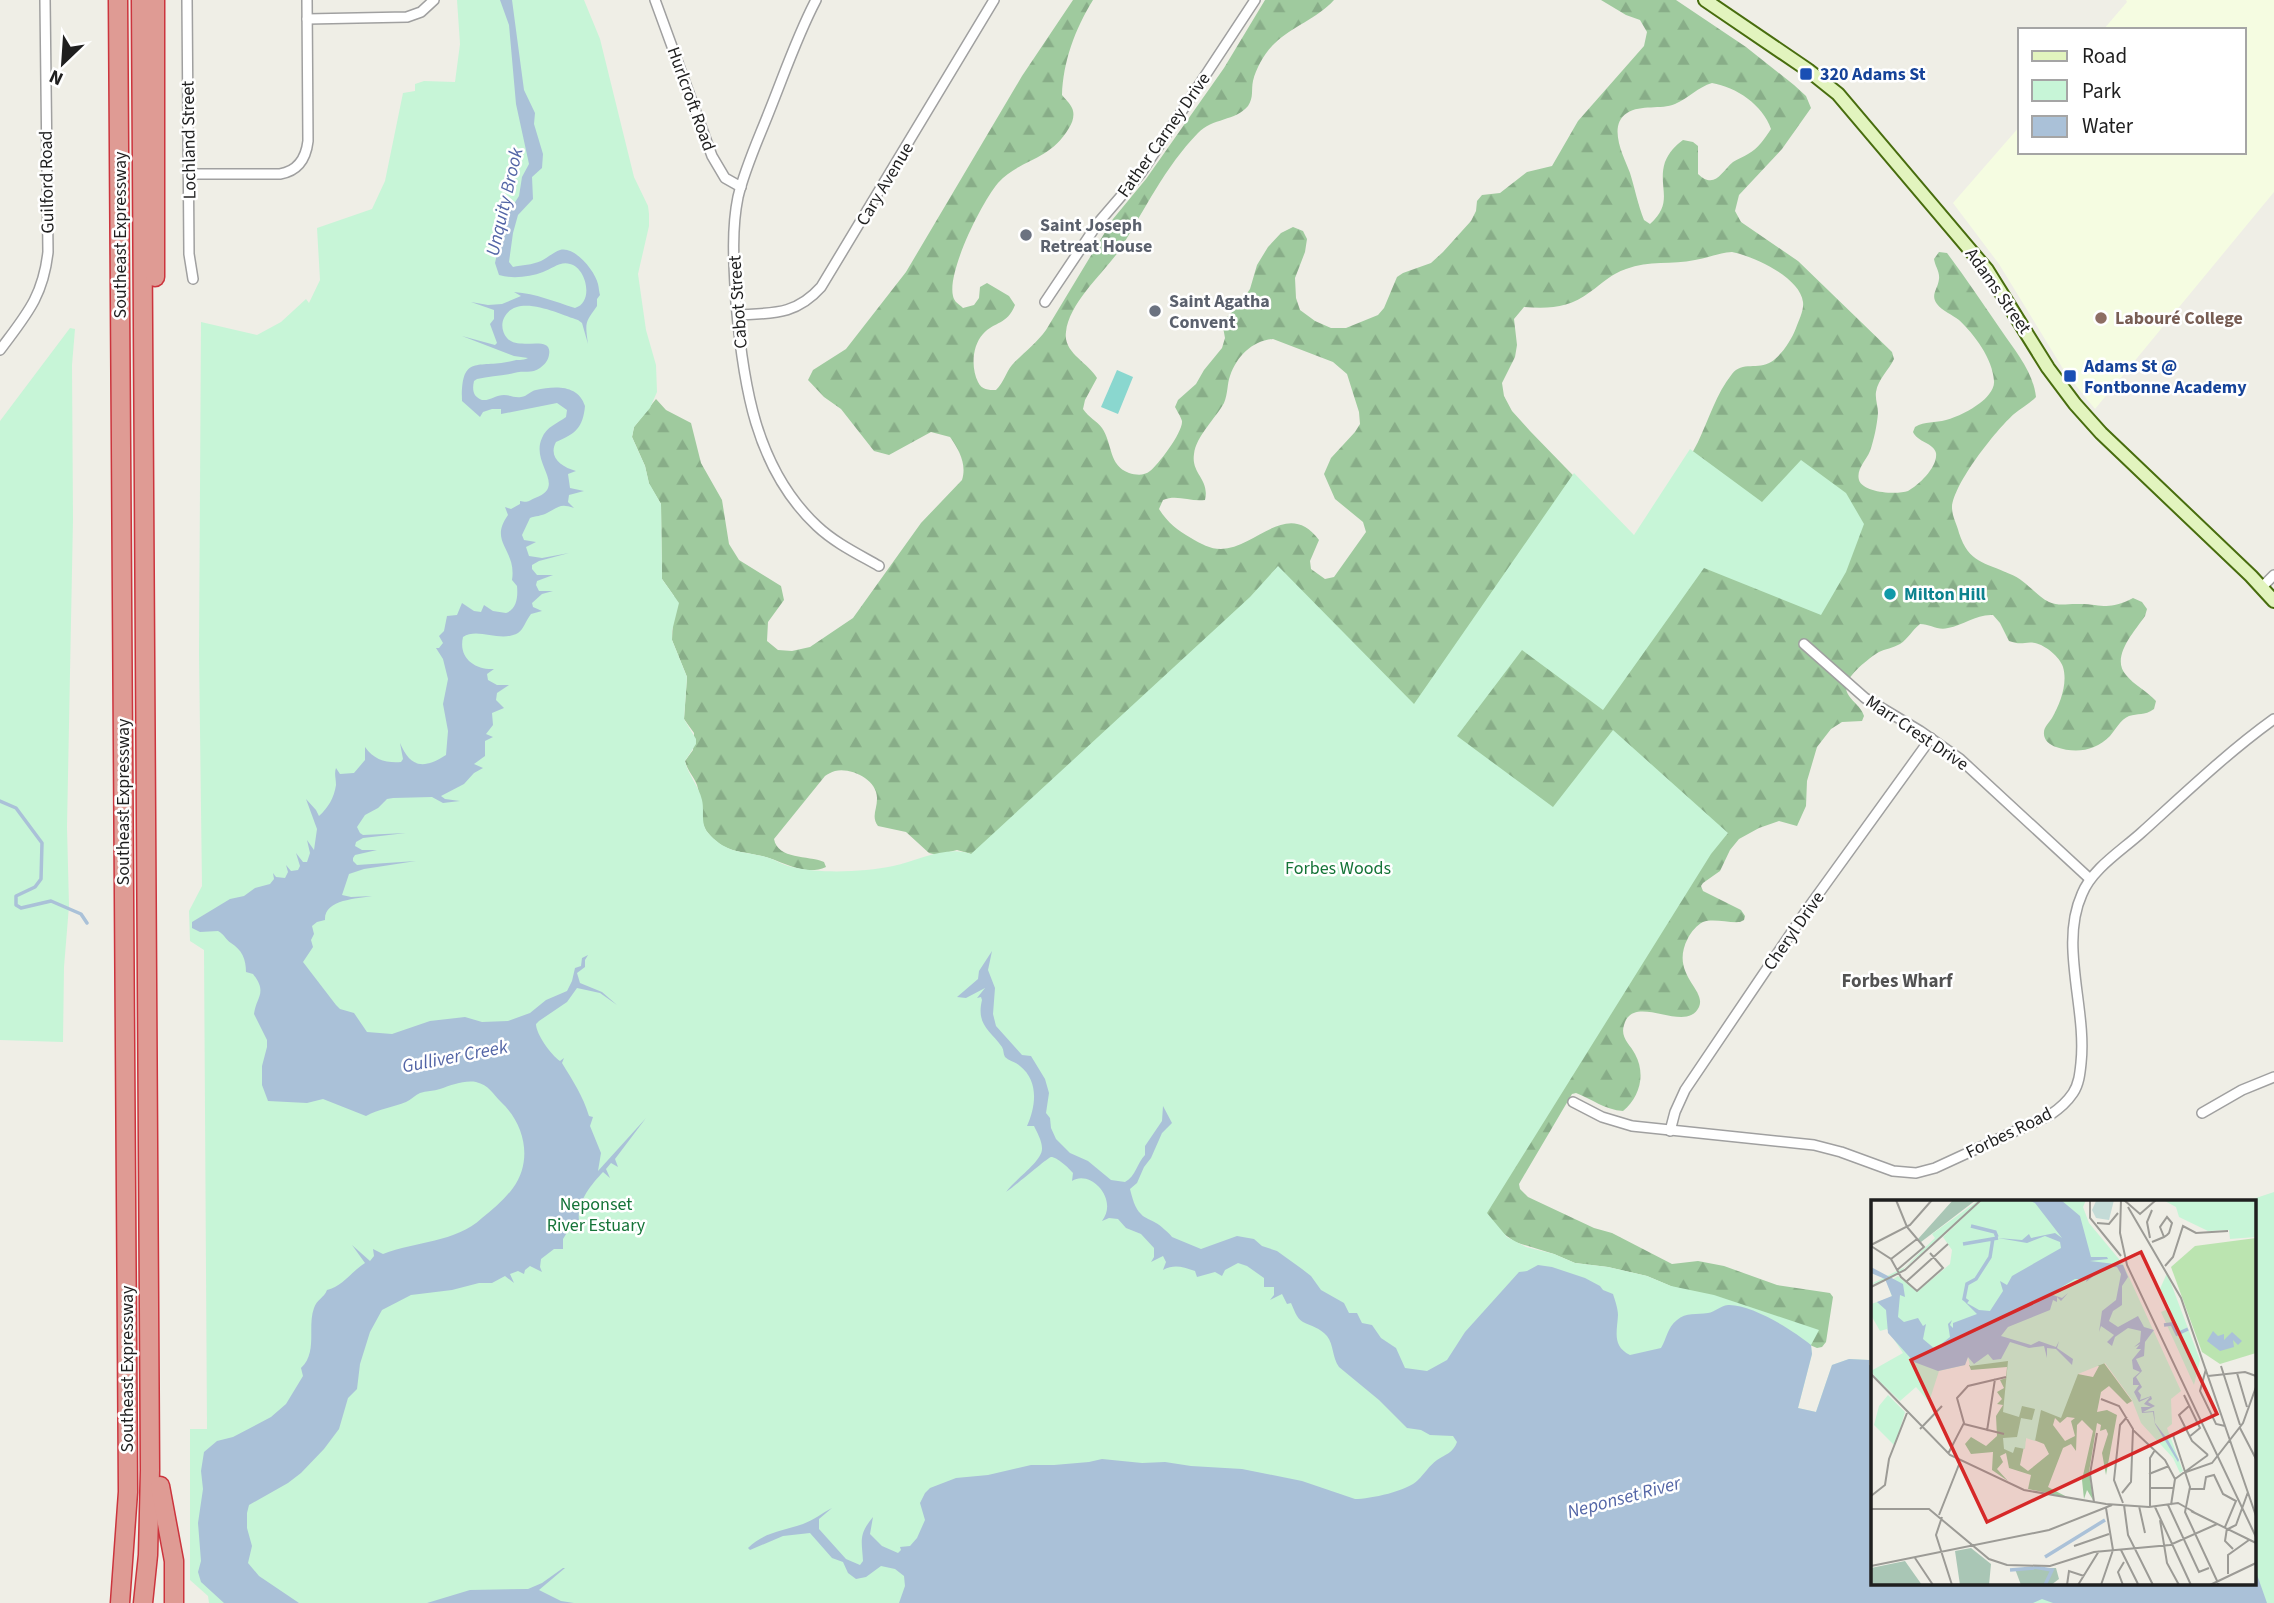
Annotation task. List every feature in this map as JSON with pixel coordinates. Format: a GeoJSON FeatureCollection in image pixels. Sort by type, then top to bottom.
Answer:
{"type":"FeatureCollection","features":[{"type":"Feature","properties":{"kind":"highway","name":"Southeast Expressway"},"geometry":{"type":"LineString","coordinates":[[118,0],[128,1492],[120,1603]]}},
{"type":"Feature","properties":{"kind":"highway"},"geometry":{"type":"LineString","coordinates":[[128,0],[137,1479],[136,1535],[130,1603]]}},
{"type":"Feature","properties":{"kind":"highway"},"geometry":{"type":"LineString","coordinates":[[141,0],[150,1470],[148,1555],[143,1603]]}},
{"type":"Feature","properties":{"kind":"highway","name":"Southeast Expressway"},"geometry":{"type":"LineString","coordinates":[[153,1603],[158,1556],[160,1486],[155,0]]}},
{"type":"Feature","properties":{"kind":"highway"},"geometry":{"type":"LineString","coordinates":[[160,1486],[174,1561],[174,1603]]}},
{"type":"Feature","properties":{"kind":"main road","name":"Adams Street"},"geometry":{"type":"LineString","coordinates":[[1705,0],[1808,70],[1838,94],[1987,270],[2048,368],[2075,404],[2101,433],[2274,601]]}},
{"type":"Feature","properties":{"kind":"street","name":"Guilford Road"},"geometry":{"type":"LineString","coordinates":[[0,350],[37,297],[47,260],[45,0]]}},
{"type":"Feature","properties":{"kind":"street","name":"Lochland Street"},"geometry":{"type":"LineString","coordinates":[[187,0],[189,254],[193,279]]}},
{"type":"Feature","properties":{"kind":"street"},"geometry":{"type":"LineString","coordinates":[[190,174],[280,174],[293,170],[302,160],[308,141],[307,0]]}},
{"type":"Feature","properties":{"kind":"street"},"geometry":{"type":"LineString","coordinates":[[307,19],[407,17],[427,8],[434,0]]}},
{"type":"Feature","properties":{"kind":"street","name":"Hurlcroft Road"},"geometry":{"type":"LineString","coordinates":[[655,0],[712,156],[724,178],[741,187]]}},
{"type":"Feature","properties":{"kind":"street","name":"Cabot Street"},"geometry":{"type":"LineString","coordinates":[[816,0],[800,32],[741,187],[734,230],[737,316],[750,405],[777,476],[794,501],[819,528],[879,566]]}},
{"type":"Feature","properties":{"kind":"street","name":"Cary Avenue"},"geometry":{"type":"LineString","coordinates":[[737,316],[795,308],[821,287],[994,0]]}},
{"type":"Feature","properties":{"kind":"street","name":"Father Carney Drive"},"geometry":{"type":"LineString","coordinates":[[1045,302],[1098,223],[1141,173],[1255,0]]}},
{"type":"Feature","properties":{"kind":"street"},"geometry":{"type":"LineString","coordinates":[[2262,587],[2274,575]]}},
{"type":"Feature","properties":{"kind":"street","name":"Marr Crest Drive"},"geometry":{"type":"LineString","coordinates":[[1804,644],[1865,698],[1931,738],[1969,767],[2090,879]]}},
{"type":"Feature","properties":{"kind":"street","name":"Forbes Road"},"geometry":{"type":"LineString","coordinates":[[1573,1102],[1612,1121],[1641,1128],[1814,1145],[1893,1171],[1916,1173],[1935,1168],[2050,1115],[2073,1094],[2079,1076],[2082,1042],[2073,932],[2077,906],[2090,879],[2274,719]]}},
{"type":"Feature","properties":{"kind":"street","name":"Cheryl Drive"},"geometry":{"type":"LineString","coordinates":[[1670,1131],[1685,1090],[1806,911],[1931,738]]}},
{"type":"Feature","properties":{"kind":"street"},"geometry":{"type":"LineString","coordinates":[[2202,1113],[2242,1090],[2274,1077]]}},
{"type":"Feature","properties":{"kind":"shaded area","name":"Labouré College"},"geometry":{"type":"Polygon","coordinates":[[[2126,0],[2274,0],[2274,192],[2095,409],[2065,372],[1999,264],[1953,203],[2018,128],[2018,154],[2246,154],[2246,28],[2105,28],[2126,0]]]}},
{"type":"Feature","properties":{"kind":"shaded area"},"geometry":{"type":"Polygon","coordinates":[[[1117,370],[1133,377],[1118,414],[1101,407],[1117,370]]]}},
{"type":"Feature","properties":{"kind":"green space","name":"Neponset River Estuary"},"geometry":{"type":"Polygon","coordinates":[[[457,0],[584,0],[600,39],[634,177],[649,214],[649,226],[638,274],[646,330],[656,365],[657,392],[650,408],[634,427],[632,437],[645,466],[649,483],[661,504],[662,579],[679,603],[672,640],[687,677],[684,719],[696,739],[696,744],[685,761],[701,795],[705,827],[716,841],[728,848],[766,857],[792,867],[829,871],[882,868],[952,851],[971,854],[1250,597],[1278,566],[1414,704],[1574,473],[1634,535],[1690,449],[1762,502],[1801,460],[1846,493],[1864,524],[1846,572],[1821,615],[1704,568],[1603,710],[1522,650],[1457,736],[1553,807],[1613,730],[1728,833],[1711,854],[1487,1213],[1507,1237],[1526,1247],[1575,1263],[1647,1276],[1671,1286],[1714,1295],[1819,1330],[1811,1345],[1812,1354],[1798,1408],[1816,1412],[1832,1365],[1849,1359],[1869,1360],[1871,1586],[2256,1586],[2256,1200],[2250,1200],[2274,1192],[2274,1603],[209,1603],[208,1596],[190,1580],[190,1429],[207,1429],[204,950],[190,941],[189,911],[202,886],[199,654],[201,322],[257,335],[281,322],[306,299],[309,303],[320,280],[317,228],[372,209],[385,181],[403,93],[415,91],[415,84],[424,81],[455,82],[460,44],[457,0]]]}},
{"type":"Feature","properties":{"kind":"green space","name":"Forbes Woods"},"geometry":{"type":"Polygon","coordinates":[[[1073,0],[1093,0],[1076,34],[1065,70],[1062,95],[1073,110],[1070,126],[1052,148],[1015,169],[998,183],[967,237],[955,270],[953,296],[963,308],[974,305],[979,298],[980,287],[987,283],[1009,296],[1015,305],[1005,320],[983,334],[975,351],[974,364],[978,382],[981,387],[990,390],[996,390],[1012,365],[1046,330],[1113,219],[1146,179],[1224,68],[1265,0],[1334,0],[1271,48],[1256,71],[1251,100],[1243,111],[1204,128],[1186,146],[1156,189],[1121,248],[1081,299],[1069,321],[1066,332],[1068,346],[1097,378],[1083,409],[1102,428],[1117,465],[1129,473],[1140,475],[1150,471],[1174,440],[1182,421],[1175,407],[1178,400],[1196,384],[1222,348],[1225,338],[1223,327],[1228,316],[1250,289],[1257,265],[1281,233],[1293,227],[1303,231],[1307,239],[1295,278],[1300,310],[1331,328],[1346,328],[1378,315],[1384,308],[1397,277],[1431,263],[1443,252],[1471,221],[1477,201],[1482,195],[1500,193],[1527,172],[1552,166],[1578,121],[1644,46],[1647,32],[1640,20],[1601,0],[1676,0],[1746,47],[1806,96],[1811,108],[1782,149],[1739,195],[1735,211],[1741,222],[1798,261],[1892,352],[1894,359],[1876,392],[1877,422],[1870,451],[1859,472],[1862,484],[1873,490],[1889,493],[1908,491],[1927,475],[1936,458],[1935,450],[1915,435],[1915,427],[1964,413],[1990,394],[1993,387],[1993,373],[1982,348],[1957,318],[1935,301],[1939,276],[1934,259],[1939,252],[1947,253],[2023,362],[2036,397],[1997,432],[1960,485],[1952,507],[1959,533],[1973,556],[2016,577],[2049,602],[2110,606],[2133,598],[2142,602],[2147,609],[2145,616],[2126,644],[2121,660],[2126,675],[2156,701],[2154,709],[2126,718],[2110,736],[2092,748],[2071,750],[2051,745],[2047,742],[2044,730],[2062,694],[2065,680],[2063,667],[2052,652],[2039,644],[2009,641],[1993,615],[1981,616],[1944,629],[1920,624],[1900,644],[1870,658],[1846,684],[1849,695],[1864,716],[1862,721],[1842,722],[1831,729],[1817,747],[1807,781],[1806,806],[1797,826],[1779,821],[1739,839],[1730,850],[1720,871],[1701,886],[1703,891],[1741,910],[1745,916],[1740,922],[1703,922],[1688,938],[1683,951],[1683,961],[1685,971],[1698,994],[1699,1007],[1692,1014],[1683,1017],[1648,1012],[1629,1016],[1623,1034],[1635,1054],[1641,1077],[1634,1099],[1623,1111],[1604,1106],[1576,1093],[1572,1094],[1519,1184],[1528,1197],[1594,1228],[1612,1233],[1672,1264],[1698,1261],[1724,1266],[1777,1285],[1830,1293],[1833,1297],[1826,1342],[1822,1347],[1817,1348],[1647,1276],[1575,1263],[1515,1242],[1500,1231],[1486,1213],[971,854],[957,850],[937,855],[929,853],[906,832],[878,826],[875,816],[876,792],[868,781],[856,773],[841,770],[825,776],[774,839],[777,846],[787,854],[824,862],[826,867],[818,870],[802,869],[733,850],[714,840],[708,833],[701,816],[697,785],[685,761],[693,750],[694,733],[684,719],[687,677],[672,640],[674,596],[662,579],[661,504],[649,484],[645,466],[632,437],[634,427],[656,399],[666,410],[691,423],[701,463],[722,500],[729,544],[739,560],[781,586],[784,600],[768,622],[767,641],[778,650],[792,651],[810,647],[853,618],[921,523],[962,480],[963,463],[950,437],[931,432],[889,455],[874,451],[841,409],[824,397],[808,380],[813,370],[846,349],[906,272],[1022,76],[1073,0]],[[1712,83],[1675,104],[1633,110],[1621,119],[1618,133],[1621,150],[1644,220],[1650,224],[1662,209],[1664,201],[1665,162],[1680,142],[1693,142],[1698,146],[1698,174],[1713,180],[1733,162],[1755,149],[1771,129],[1762,112],[1748,98],[1712,83]],[[1727,253],[1686,261],[1635,266],[1616,273],[1574,301],[1550,307],[1524,307],[1514,319],[1517,345],[1515,357],[1502,383],[1504,396],[1512,411],[1632,536],[1637,536],[1685,466],[1717,398],[1732,374],[1740,368],[1766,364],[1775,359],[1789,342],[1801,315],[1803,302],[1800,293],[1785,276],[1752,258],[1727,253]],[[1273,339],[1252,346],[1237,362],[1230,376],[1224,403],[1196,447],[1195,467],[1205,487],[1205,500],[1168,498],[1163,500],[1159,509],[1181,532],[1217,549],[1234,547],[1284,524],[1307,528],[1319,540],[1310,561],[1311,569],[1325,579],[1334,577],[1366,532],[1363,522],[1335,499],[1324,474],[1331,458],[1360,424],[1359,412],[1347,374],[1333,362],[1273,339]]]}},
{"type":"Feature","properties":{"kind":"green space"},"geometry":{"type":"Polygon","coordinates":[[[70,328],[75,329],[72,365],[73,519],[67,827],[69,906],[64,967],[63,1042],[0,1040],[0,421],[70,328]]]}},
{"type":"Feature","properties":{"kind":"water","name":"Gulliver Creek"},"geometry":{"type":"Polygon","coordinates":[[[500,0],[512,0],[524,90],[535,113],[534,124],[543,154],[542,168],[532,177],[533,199],[518,215],[509,262],[513,267],[527,265],[541,261],[560,250],[572,252],[584,261],[593,273],[600,295],[587,323],[588,344],[582,323],[578,320],[539,307],[528,306],[510,310],[503,323],[507,338],[512,342],[546,345],[549,349],[548,359],[534,371],[477,379],[474,381],[473,390],[482,400],[504,395],[521,397],[550,388],[565,388],[577,394],[585,406],[582,420],[573,433],[556,442],[554,452],[557,461],[576,471],[568,474],[570,488],[584,491],[569,495],[568,502],[574,508],[560,506],[530,518],[522,535],[524,540],[536,542],[526,547],[529,556],[542,558],[569,553],[532,565],[537,575],[553,575],[537,581],[539,591],[553,591],[542,594],[532,603],[533,607],[542,611],[531,614],[520,631],[511,636],[469,634],[463,637],[466,657],[475,665],[494,669],[487,674],[488,680],[497,685],[509,685],[497,693],[496,700],[504,708],[492,713],[493,725],[486,734],[493,737],[485,741],[485,756],[474,764],[483,768],[464,784],[441,796],[460,801],[443,803],[432,797],[393,798],[387,799],[365,815],[357,827],[363,835],[406,833],[363,838],[356,842],[355,846],[362,850],[377,850],[355,855],[353,861],[357,865],[416,861],[349,874],[342,895],[372,896],[342,901],[330,908],[325,920],[312,926],[313,947],[303,962],[336,1005],[354,1013],[367,1032],[392,1034],[430,1021],[465,1017],[482,1022],[508,1021],[530,1013],[546,1000],[567,991],[575,968],[581,966],[582,958],[588,955],[585,967],[577,973],[580,983],[602,992],[617,1005],[600,993],[577,988],[567,1002],[536,1024],[537,1028],[552,1054],[560,1061],[564,1058],[562,1063],[581,1095],[589,1116],[593,1117],[590,1126],[601,1153],[598,1171],[646,1118],[615,1159],[618,1167],[611,1163],[606,1169],[610,1178],[603,1172],[588,1190],[579,1211],[580,1226],[571,1226],[563,1239],[563,1249],[554,1249],[541,1259],[542,1272],[530,1266],[524,1274],[518,1271],[510,1274],[514,1283],[505,1276],[492,1283],[411,1295],[382,1310],[370,1332],[360,1364],[357,1389],[348,1398],[339,1429],[301,1473],[249,1505],[247,1528],[252,1546],[248,1563],[259,1576],[299,1603],[224,1603],[201,1582],[198,1572],[201,1561],[198,1523],[203,1489],[201,1471],[204,1452],[217,1441],[233,1437],[271,1417],[286,1404],[303,1376],[301,1368],[311,1347],[315,1305],[327,1290],[337,1286],[365,1263],[352,1245],[370,1261],[374,1256],[373,1249],[383,1254],[460,1232],[482,1218],[506,1196],[513,1188],[523,1166],[524,1143],[516,1121],[490,1090],[476,1082],[462,1082],[420,1093],[406,1102],[366,1116],[323,1099],[307,1103],[268,1101],[262,1085],[267,1040],[254,1014],[260,986],[253,974],[246,972],[241,952],[220,932],[200,932],[192,928],[192,922],[230,899],[244,896],[255,888],[270,884],[274,879],[273,873],[276,877],[285,878],[288,872],[286,865],[291,871],[298,870],[300,866],[296,853],[303,862],[307,862],[310,853],[307,840],[314,850],[317,829],[306,799],[319,816],[334,794],[336,768],[340,774],[354,773],[365,760],[365,747],[376,758],[390,762],[401,762],[403,759],[400,743],[408,757],[418,764],[431,763],[446,755],[448,731],[443,704],[448,679],[443,659],[436,648],[443,643],[439,636],[444,631],[447,616],[457,615],[462,603],[474,611],[481,612],[484,605],[493,611],[506,613],[516,602],[517,586],[512,580],[511,561],[501,533],[508,515],[505,507],[511,509],[520,504],[520,501],[529,501],[544,493],[548,487],[549,481],[540,457],[542,438],[549,428],[566,417],[567,410],[557,403],[501,414],[501,409],[492,409],[483,412],[480,417],[462,401],[462,386],[468,369],[528,358],[514,356],[462,336],[495,345],[497,343],[490,324],[494,319],[494,310],[471,302],[502,304],[521,296],[514,292],[538,296],[575,308],[585,300],[586,286],[581,272],[570,264],[538,274],[515,277],[499,275],[495,263],[505,218],[519,196],[522,177],[529,164],[516,104],[509,25],[500,0]]]}},
{"type":"Feature","properties":{"kind":"water","name":"Neponset River"},"geometry":{"type":"Polygon","coordinates":[[[992,951],[988,970],[995,988],[993,1014],[996,1026],[1022,1055],[1031,1056],[1045,1079],[1049,1093],[1046,1113],[1050,1118],[1051,1128],[1056,1139],[1070,1153],[1088,1161],[1111,1180],[1125,1182],[1145,1155],[1145,1146],[1162,1121],[1163,1106],[1172,1123],[1162,1133],[1137,1183],[1130,1189],[1139,1212],[1172,1237],[1201,1249],[1237,1236],[1254,1239],[1262,1246],[1277,1251],[1311,1276],[1321,1290],[1344,1303],[1349,1313],[1357,1313],[1362,1323],[1372,1325],[1381,1338],[1396,1348],[1405,1368],[1427,1371],[1447,1360],[1465,1332],[1519,1272],[1538,1265],[1585,1278],[1613,1294],[1618,1313],[1618,1343],[1630,1355],[1661,1348],[1671,1326],[1684,1316],[1711,1312],[1728,1305],[1737,1306],[1760,1313],[1783,1325],[1811,1345],[1812,1354],[1798,1408],[1816,1412],[1832,1365],[1849,1359],[1869,1360],[1871,1586],[2256,1586],[2256,1572],[2267,1603],[2053,1603],[2042,1599],[2033,1603],[899,1603],[905,1586],[904,1576],[895,1569],[881,1566],[866,1577],[856,1579],[848,1573],[843,1562],[832,1558],[810,1533],[783,1536],[750,1550],[748,1548],[761,1538],[807,1522],[832,1508],[819,1519],[819,1529],[846,1559],[860,1565],[863,1561],[863,1534],[873,1517],[870,1534],[882,1546],[898,1553],[900,1547],[910,1546],[925,1520],[920,1503],[930,1488],[956,1478],[988,1475],[1031,1465],[1102,1459],[1242,1469],[1302,1481],[1355,1499],[1370,1498],[1413,1484],[1434,1462],[1451,1451],[1457,1442],[1453,1436],[1430,1435],[1421,1430],[1407,1428],[1379,1400],[1339,1367],[1327,1336],[1301,1320],[1282,1294],[1270,1300],[1274,1295],[1274,1287],[1264,1287],[1264,1278],[1247,1266],[1238,1263],[1225,1270],[1222,1276],[1215,1272],[1197,1277],[1195,1271],[1182,1267],[1163,1270],[1166,1262],[1163,1256],[1151,1262],[1154,1248],[1141,1234],[1126,1228],[1118,1219],[1109,1218],[1102,1221],[1107,1204],[1100,1188],[1087,1179],[1072,1181],[1073,1173],[1056,1159],[1051,1157],[1006,1192],[1038,1159],[1042,1148],[1034,1126],[1027,1126],[1034,1102],[1030,1079],[1020,1066],[1005,1057],[1002,1047],[981,1016],[982,1000],[981,997],[977,998],[985,988],[966,998],[957,997],[978,979],[979,971],[992,951]]]}},
{"type":"Feature","properties":{"kind":"water"},"geometry":{"type":"Polygon","coordinates":[[[563,1568],[539,1590],[561,1601],[574,1603],[427,1603],[470,1590],[528,1589],[563,1568]]]}},
{"type":"Feature","properties":{"kind":"waterway"},"geometry":{"type":"LineString","coordinates":[[0,801],[16,808],[42,843],[41,879],[35,887],[16,896],[16,905],[21,908],[51,901],[81,914],[87,923]]}},
{"type":"Feature","properties":{"kind":"place","name":"320 Adams St"},"geometry":{"type":"Point","coordinates":[1806,74]}},
{"type":"Feature","properties":{"kind":"place","name":"Saint Joseph Retreat House"},"geometry":{"type":"Point","coordinates":[1026,235]}},
{"type":"Feature","properties":{"kind":"place","name":"Saint Agatha Convent"},"geometry":{"type":"Point","coordinates":[1155,311]}},
{"type":"Feature","properties":{"kind":"place","name":"Labouré College"},"geometry":{"type":"Point","coordinates":[2101,318]}},
{"type":"Feature","properties":{"kind":"place","name":"Adams St @ Fontbonne Academy"},"geometry":{"type":"Point","coordinates":[2070,376]}},
{"type":"Feature","properties":{"kind":"place","name":"Milton Hill"},"geometry":{"type":"Point","coordinates":[1890,594]}},
{"type":"Feature","properties":{"kind":"district","name":"Forbes Wharf"},"geometry":{"type":"Point","coordinates":[1897,981]}},
{"type":"Feature","properties":{"kind":"water label","name":"Unquity Brook"},"geometry":{"type":"Point","coordinates":[505,202]}}]}
